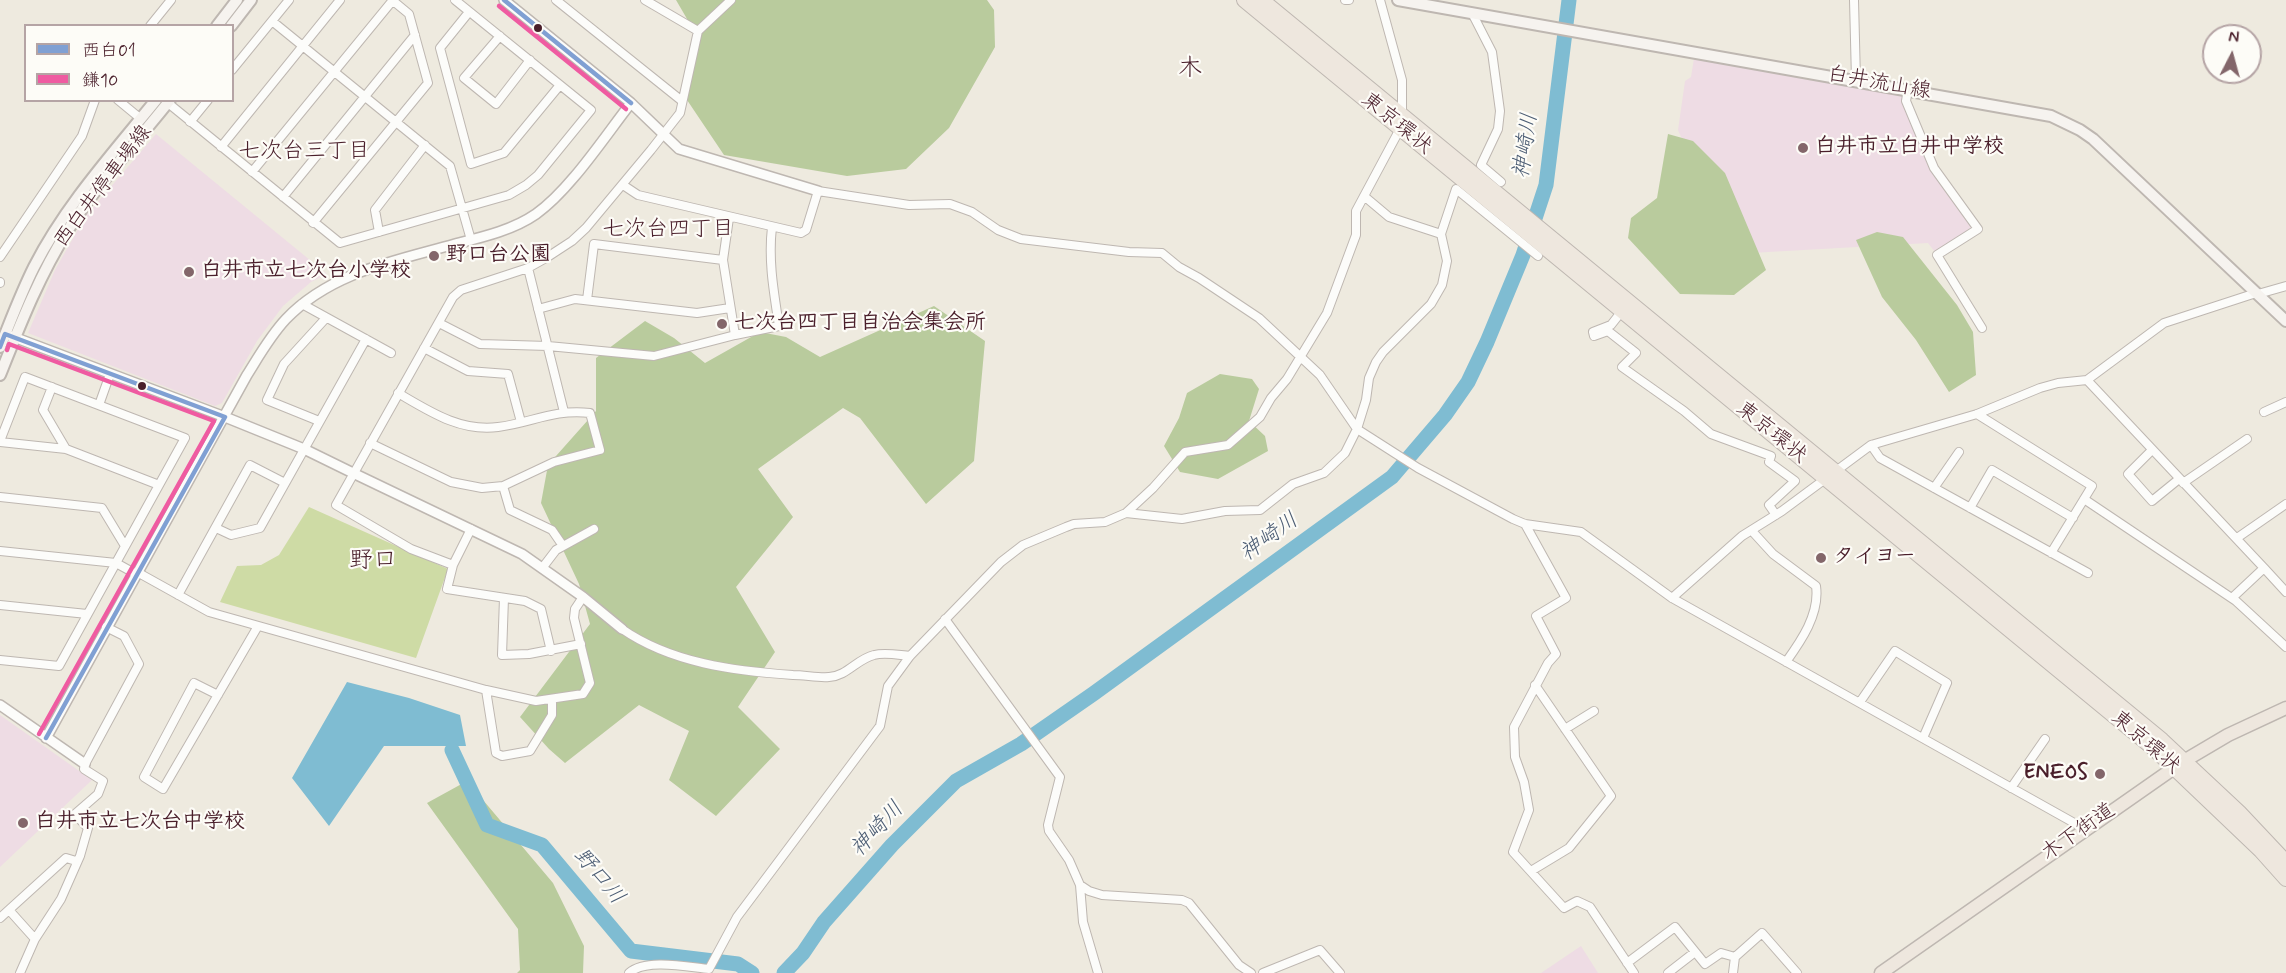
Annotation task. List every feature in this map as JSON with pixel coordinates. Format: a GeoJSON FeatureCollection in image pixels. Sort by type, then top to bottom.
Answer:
{"type":"FeatureCollection","features":[{"type":"Feature","properties":{"kind":"highway","name":"東京環状"},"geometry":{"type":"LineString","coordinates":[[1244,0],[1622,311],[1830,475]]}},
{"type":"Feature","properties":{"kind":"highway","name":"東京環状"},"geometry":{"type":"LineString","coordinates":[[1262,0],[1402,114],[1519,226]]}},
{"type":"Feature","properties":{"kind":"highway","name":"東京環状"},"geometry":{"type":"LineString","coordinates":[[1542,246],[2145,726],[2286,879]]}},
{"type":"Feature","properties":{"kind":"highway","name":"東京環状"},"geometry":{"type":"LineString","coordinates":[[2179,764],[2239,812],[2286,862]]}},
{"type":"Feature","properties":{"kind":"main road"},"geometry":{"type":"LineString","coordinates":[[219,24],[237,0]]}},
{"type":"Feature","properties":{"kind":"main road"},"geometry":{"type":"LineString","coordinates":[[233,24],[251,0]]}},
{"type":"Feature","properties":{"kind":"main road","name":"白井流山線"},"geometry":{"type":"LineString","coordinates":[[1398,0],[1908,89],[2034,112],[2058,119],[2080,129],[2104,149],[2286,321]]}},
{"type":"Feature","properties":{"kind":"main road","name":"西白井停車場線"},"geometry":{"type":"LineString","coordinates":[[0,375],[7,334],[35,266],[59,225],[154,102]]}},
{"type":"Feature","properties":{"kind":"main road","name":"西白井停車場線"},"geometry":{"type":"LineString","coordinates":[[0,347],[82,209],[169,102]]}},
{"type":"Feature","properties":{"kind":"main road","name":"木下街道"},"geometry":{"type":"LineString","coordinates":[[1881,973],[2179,764],[2228,735],[2286,708]]}},
{"type":"Feature","properties":{"kind":"street"},"geometry":{"type":"LineString","coordinates":[[152,24],[171,0]]}},
{"type":"Feature","properties":{"kind":"street"},"geometry":{"type":"LineString","coordinates":[[234,68],[290,0]]}},
{"type":"Feature","properties":{"kind":"street"},"geometry":{"type":"LineString","coordinates":[[221,147],[340,0]]}},
{"type":"Feature","properties":{"kind":"street"},"geometry":{"type":"LineString","coordinates":[[252,172],[393,0],[409,14],[428,83],[314,223]]}},
{"type":"Feature","properties":{"kind":"street"},"geometry":{"type":"LineString","coordinates":[[169,102],[190,122],[340,243],[463,210],[509,195],[526,185],[547,164],[591,110],[455,0]]}},
{"type":"Feature","properties":{"kind":"street"},"geometry":{"type":"LineString","coordinates":[[504,0],[632,103],[678,150],[819,192],[909,205],[950,204],[972,212],[998,230],[1021,240],[1129,252],[1162,252],[1179,267],[1259,318],[1320,375],[1357,429],[1393,453],[1525,524],[1581,532],[1672,598],[2085,829]]}},
{"type":"Feature","properties":{"kind":"street"},"geometry":{"type":"LineString","coordinates":[[645,0],[698,30]]}},
{"type":"Feature","properties":{"kind":"street"},"geometry":{"type":"LineString","coordinates":[[453,565],[411,549],[336,506],[453,297],[461,290],[528,268],[572,241],[623,185],[680,113],[698,30],[731,0]]}},
{"type":"Feature","properties":{"kind":"street"},"geometry":{"type":"LineString","coordinates":[[629,973],[635,968],[657,965],[709,969],[737,917],[880,726],[888,686],[910,656],[1001,562],[1023,545],[1074,524],[1105,522],[1126,513],[1153,488],[1185,452],[1228,445],[1260,417],[1271,398],[1287,379],[1327,313],[1356,235],[1356,211],[1400,129],[1402,80],[1380,0]]}},
{"type":"Feature","properties":{"kind":"street"},"geometry":{"type":"LineString","coordinates":[[1854,0],[1856,80]]}},
{"type":"Feature","properties":{"kind":"street"},"geometry":{"type":"LineString","coordinates":[[560,1],[682,101]]}},
{"type":"Feature","properties":{"kind":"street"},"geometry":{"type":"LineString","coordinates":[[469,12],[440,48],[471,164],[504,153],[560,85]]}},
{"type":"Feature","properties":{"kind":"street"},"geometry":{"type":"LineString","coordinates":[[1472,13],[1492,52],[1500,111],[1498,129],[1481,165],[1501,182]]}},
{"type":"Feature","properties":{"kind":"street"},"geometry":{"type":"LineString","coordinates":[[272,21],[450,166],[471,240]]}},
{"type":"Feature","properties":{"kind":"street"},"geometry":{"type":"LineString","coordinates":[[283,197],[415,35]]}},
{"type":"Feature","properties":{"kind":"street"},"geometry":{"type":"LineString","coordinates":[[500,36],[464,78],[496,104],[530,60]]}},
{"type":"Feature","properties":{"kind":"street"},"geometry":{"type":"LineString","coordinates":[[1908,89],[1906,101],[1934,168],[1978,229],[1937,255],[1982,328]]}},
{"type":"Feature","properties":{"kind":"street"},"geometry":{"type":"LineString","coordinates":[[0,257],[82,136],[94,102]]}},
{"type":"Feature","properties":{"kind":"street"},"geometry":{"type":"LineString","coordinates":[[120,102],[141,119]]}},
{"type":"Feature","properties":{"kind":"street"},"geometry":{"type":"LineString","coordinates":[[190,122],[206,102]]}},
{"type":"Feature","properties":{"kind":"street"},"geometry":{"type":"LineString","coordinates":[[46,738],[136,573],[263,349],[277,329],[302,304],[321,290],[354,273],[507,229],[543,208],[563,189],[632,103]]}},
{"type":"Feature","properties":{"kind":"street"},"geometry":{"type":"LineString","coordinates":[[379,232],[375,210],[425,145]]}},
{"type":"Feature","properties":{"kind":"street"},"geometry":{"type":"LineString","coordinates":[[623,185],[638,195],[801,233],[807,230],[819,192]]}},
{"type":"Feature","properties":{"kind":"street"},"geometry":{"type":"LineString","coordinates":[[1126,513],[1182,519],[1225,511],[1260,510],[1293,484],[1324,473],[1345,453],[1357,429],[1366,400],[1369,378],[1376,362],[1383,352],[1431,304],[1442,285],[1447,261],[1442,234],[1456,189],[1519,226],[1542,246]]}},
{"type":"Feature","properties":{"kind":"street"},"geometry":{"type":"LineString","coordinates":[[1364,196],[1389,217],[1442,234]]}},
{"type":"Feature","properties":{"kind":"street"},"geometry":{"type":"LineString","coordinates":[[729,218],[723,261],[735,334]]}},
{"type":"Feature","properties":{"kind":"street"},"geometry":{"type":"LineString","coordinates":[[439,323],[480,344],[548,346],[654,356],[735,334],[779,326],[769,246],[772,227]]}},
{"type":"Feature","properties":{"kind":"street"},"geometry":{"type":"LineString","coordinates":[[587,300],[594,244],[723,261]]}},
{"type":"Feature","properties":{"kind":"street"},"geometry":{"type":"LineString","coordinates":[[528,268],[564,412]]}},
{"type":"Feature","properties":{"kind":"street"},"geometry":{"type":"LineString","coordinates":[[1672,598],[1742,536],[1776,515],[1871,445],[1977,414],[2040,388],[2058,383],[2087,380],[2164,323],[2286,286]]}},
{"type":"Feature","properties":{"kind":"street"},"geometry":{"type":"LineString","coordinates":[[538,309],[575,299],[697,313],[730,308]]}},
{"type":"Feature","properties":{"kind":"street"},"geometry":{"type":"LineString","coordinates":[[302,304],[391,353]]}},
{"type":"Feature","properties":{"kind":"street"},"geometry":{"type":"LineString","coordinates":[[1622,311],[1611,325],[1593,332],[1594,336],[1608,331],[1636,353],[1622,367],[1684,411],[1711,434],[1771,456],[1769,462],[1794,481],[1769,505],[1776,515]]}},
{"type":"Feature","properties":{"kind":"street"},"geometry":{"type":"LineString","coordinates":[[319,421],[267,400],[284,364],[326,318]]}},
{"type":"Feature","properties":{"kind":"street"},"geometry":{"type":"LineString","coordinates":[[7,334],[304,449],[471,529],[543,567],[622,629],[669,653],[728,668],[830,677],[844,674],[872,655],[885,653],[910,656]]}},
{"type":"Feature","properties":{"kind":"street"},"geometry":{"type":"LineString","coordinates":[[216,528],[231,535],[260,528],[366,339]]}},
{"type":"Feature","properties":{"kind":"street"},"geometry":{"type":"LineString","coordinates":[[424,348],[468,370],[508,374],[521,422]]}},
{"type":"Feature","properties":{"kind":"street"},"geometry":{"type":"LineString","coordinates":[[99,405],[110,374]]}},
{"type":"Feature","properties":{"kind":"street"},"geometry":{"type":"LineString","coordinates":[[0,660],[59,666],[185,438],[25,377],[0,441],[66,449],[159,485]]}},
{"type":"Feature","properties":{"kind":"street"},"geometry":{"type":"LineString","coordinates":[[2087,380],[2286,592]]}},
{"type":"Feature","properties":{"kind":"street"},"geometry":{"type":"LineString","coordinates":[[52,387],[43,410],[66,449]]}},
{"type":"Feature","properties":{"kind":"street"},"geometry":{"type":"LineString","coordinates":[[370,443],[451,482],[482,488],[503,486],[555,462],[600,450],[590,413],[564,412],[543,415],[521,422],[486,428],[458,424],[435,415],[398,393]]}},
{"type":"Feature","properties":{"kind":"street"},"geometry":{"type":"LineString","coordinates":[[2264,412],[2286,402]]}},
{"type":"Feature","properties":{"kind":"street"},"geometry":{"type":"LineString","coordinates":[[1977,414],[2092,486],[2051,553]]}},
{"type":"Feature","properties":{"kind":"street"},"geometry":{"type":"LineString","coordinates":[[2152,450],[2128,474],[2152,501],[2247,440]]}},
{"type":"Feature","properties":{"kind":"street"},"geometry":{"type":"LineString","coordinates":[[1871,445],[1880,458],[2088,573]]}},
{"type":"Feature","properties":{"kind":"street"},"geometry":{"type":"LineString","coordinates":[[1934,488],[1959,452]]}},
{"type":"Feature","properties":{"kind":"street"},"geometry":{"type":"LineString","coordinates":[[178,595],[250,465],[285,483]]}},
{"type":"Feature","properties":{"kind":"street"},"geometry":{"type":"LineString","coordinates":[[1970,508],[1992,470],[2073,518]]}},
{"type":"Feature","properties":{"kind":"street"},"geometry":{"type":"LineString","coordinates":[[503,486],[510,510],[552,530],[562,546]]}},
{"type":"Feature","properties":{"kind":"street"},"geometry":{"type":"LineString","coordinates":[[0,497],[102,508],[125,546]]}},
{"type":"Feature","properties":{"kind":"street"},"geometry":{"type":"LineString","coordinates":[[2084,499],[2232,598],[2286,647]]}},
{"type":"Feature","properties":{"kind":"street"},"geometry":{"type":"LineString","coordinates":[[2236,538],[2286,504]]}},
{"type":"Feature","properties":{"kind":"street"},"geometry":{"type":"LineString","coordinates":[[1525,524],[1566,598],[1536,616],[1556,654],[1535,685],[1515,727],[1515,757],[1524,782],[1530,810],[1513,852],[1564,908],[1577,901],[1590,907],[1634,973]]}},
{"type":"Feature","properties":{"kind":"street"},"geometry":{"type":"LineString","coordinates":[[471,529],[453,565],[447,589],[525,601],[541,609],[551,651]]}},
{"type":"Feature","properties":{"kind":"street"},"geometry":{"type":"LineString","coordinates":[[543,567],[550,556],[562,546],[594,529]]}},
{"type":"Feature","properties":{"kind":"street"},"geometry":{"type":"LineString","coordinates":[[1752,531],[1773,554],[1816,586],[1818,597],[1807,630],[1786,662]]}},
{"type":"Feature","properties":{"kind":"street"},"geometry":{"type":"LineString","coordinates":[[0,550],[116,563],[209,612],[525,700],[552,700],[583,694],[591,683],[574,618],[575,609],[584,597]]}},
{"type":"Feature","properties":{"kind":"street"},"geometry":{"type":"LineString","coordinates":[[2232,598],[2264,568]]}},
{"type":"Feature","properties":{"kind":"street"},"geometry":{"type":"LineString","coordinates":[[504,598],[502,655],[551,651],[581,644]]}},
{"type":"Feature","properties":{"kind":"street"},"geometry":{"type":"LineString","coordinates":[[0,605],[87,614]]}},
{"type":"Feature","properties":{"kind":"street"},"geometry":{"type":"LineString","coordinates":[[945,619],[1060,777],[1048,819],[1049,831],[1069,860],[1080,885],[1083,922],[1098,973]]}},
{"type":"Feature","properties":{"kind":"street"},"geometry":{"type":"LineString","coordinates":[[218,695],[194,682],[144,777],[163,789],[218,695],[258,626]]}},
{"type":"Feature","properties":{"kind":"street"},"geometry":{"type":"LineString","coordinates":[[20,973],[35,939],[61,899],[80,856],[88,828],[75,814],[98,794],[104,781],[84,769],[85,764],[139,664],[124,636],[106,627]]}},
{"type":"Feature","properties":{"kind":"street"},"geometry":{"type":"LineString","coordinates":[[1860,702],[1895,651],[1947,683],[1923,738]]}},
{"type":"Feature","properties":{"kind":"street"},"geometry":{"type":"LineString","coordinates":[[1531,871],[1569,848],[1611,796],[1535,685]]}},
{"type":"Feature","properties":{"kind":"street"},"geometry":{"type":"LineString","coordinates":[[486,690],[496,753],[502,756],[530,751],[552,716],[552,700]]}},
{"type":"Feature","properties":{"kind":"street"},"geometry":{"type":"LineString","coordinates":[[0,705],[85,764]]}},
{"type":"Feature","properties":{"kind":"street"},"geometry":{"type":"LineString","coordinates":[[1565,729],[1594,711]]}},
{"type":"Feature","properties":{"kind":"street"},"geometry":{"type":"LineString","coordinates":[[2012,788],[2045,739]]}},
{"type":"Feature","properties":{"kind":"street"},"geometry":{"type":"LineString","coordinates":[[0,918],[66,858],[76,861]]}},
{"type":"Feature","properties":{"kind":"street"},"geometry":{"type":"LineString","coordinates":[[1080,885],[1095,894],[1182,900],[1189,903],[1239,965],[1250,973]]}},
{"type":"Feature","properties":{"kind":"street"},"geometry":{"type":"LineString","coordinates":[[9,910],[35,939]]}},
{"type":"Feature","properties":{"kind":"street"},"geometry":{"type":"LineString","coordinates":[[1627,963],[1675,927],[1705,964],[1721,953],[1735,957]]}},
{"type":"Feature","properties":{"kind":"street"},"geometry":{"type":"LineString","coordinates":[[1733,973],[1735,957],[1762,933],[1797,973]]}},
{"type":"Feature","properties":{"kind":"street"},"geometry":{"type":"LineString","coordinates":[[1263,973],[1320,950],[1340,973]]}},
{"type":"Feature","properties":{"kind":"street"},"geometry":{"type":"LineString","coordinates":[[1668,973],[1695,952]]}},
{"type":"Feature","properties":{"kind":"shaded area","name":"白井市立白井中学校"},"geometry":{"type":"Polygon","coordinates":[[[1694,58],[1903,94],[1903,101],[1928,166],[1974,228],[1935,252],[1928,243],[1733,254],[1678,130],[1685,81],[1691,77],[1694,58]]]}},
{"type":"Feature","properties":{"kind":"shaded area","name":"白井市立七次台小学校"},"geometry":{"type":"Polygon","coordinates":[[[156,134],[327,274],[311,282],[283,306],[257,341],[222,403],[215,406],[28,333],[55,270],[85,217],[156,134]]]}},
{"type":"Feature","properties":{"kind":"shaded area","name":"白井市立七次台中学校"},"geometry":{"type":"Polygon","coordinates":[[[0,715],[92,780],[0,867],[0,715]]]}},
{"type":"Feature","properties":{"kind":"shaded area"},"geometry":{"type":"Polygon","coordinates":[[[1581,946],[1598,973],[1541,973],[1581,946]]]}},
{"type":"Feature","properties":{"kind":"green space"},"geometry":{"type":"Polygon","coordinates":[[[676,0],[987,0],[994,10],[995,47],[949,128],[906,169],[847,176],[724,155],[685,97],[697,36],[676,0]]]}},
{"type":"Feature","properties":{"kind":"green space"},"geometry":{"type":"Polygon","coordinates":[[[1668,134],[1693,141],[1725,173],[1766,270],[1734,295],[1680,294],[1628,238],[1631,218],[1657,198],[1668,134]]]}},
{"type":"Feature","properties":{"kind":"green space"},"geometry":{"type":"Polygon","coordinates":[[[1877,232],[1903,237],[1957,305],[1973,332],[1976,375],[1949,392],[1916,340],[1882,297],[1856,240],[1877,232]]]}},
{"type":"Feature","properties":{"kind":"green space"},"geometry":{"type":"Polygon","coordinates":[[[934,306],[985,341],[974,461],[926,504],[860,418],[843,408],[758,469],[793,517],[736,587],[775,652],[738,707],[780,749],[716,816],[669,780],[689,731],[639,705],[565,763],[520,717],[590,624],[579,584],[541,503],[548,465],[596,411],[596,358],[645,321],[674,338],[705,363],[760,332],[786,337],[820,357],[934,306]]]}},
{"type":"Feature","properties":{"kind":"green space"},"geometry":{"type":"Polygon","coordinates":[[[1220,374],[1252,379],[1259,389],[1249,421],[1265,436],[1268,451],[1218,479],[1180,472],[1164,446],[1179,418],[1187,393],[1220,374]]]}},
{"type":"Feature","properties":{"kind":"green space"},"geometry":{"type":"Polygon","coordinates":[[[309,507],[448,569],[416,658],[220,602],[237,566],[261,565],[279,555],[309,507]]]}},
{"type":"Feature","properties":{"kind":"green space"},"geometry":{"type":"Polygon","coordinates":[[[467,781],[553,883],[584,946],[583,973],[517,973],[520,970],[518,929],[427,803],[467,781]]]}},
{"type":"Feature","properties":{"kind":"water"},"geometry":{"type":"Polygon","coordinates":[[[347,682],[409,698],[460,715],[466,746],[384,746],[329,826],[292,778],[347,682]]]}},
{"type":"Feature","properties":{"kind":"waterway","name":"神崎川"},"geometry":{"type":"LineString","coordinates":[[784,973],[803,953],[824,922],[892,845],[956,781],[1021,744],[1093,694],[1392,477],[1445,415],[1468,382],[1487,342],[1523,255],[1546,185],[1569,0]]}},
{"type":"Feature","properties":{"kind":"waterway","name":"野口川"},"geometry":{"type":"LineString","coordinates":[[452,750],[487,825],[542,845],[631,951],[738,964],[752,973]]}},
{"type":"Feature","properties":{"kind":"transit line","name":"西白01"},"geometry":{"type":"LineString","coordinates":[[504,0],[631,103]]}},
{"type":"Feature","properties":{"kind":"transit line","name":"鎌10"},"geometry":{"type":"LineString","coordinates":[[499,6],[626,109]]}},
{"type":"Feature","properties":{"kind":"transit line","name":"西白01"},"geometry":{"type":"LineString","coordinates":[[0,347],[5,334],[225,417],[46,738]]}},
{"type":"Feature","properties":{"kind":"transit line","name":"鎌10"},"geometry":{"type":"LineString","coordinates":[[7,350],[9,344],[214,421],[39,734]]}},
{"type":"Feature","properties":{"kind":"place","name":"白井市立白井中学校"},"geometry":{"type":"Point","coordinates":[1803,148]}},
{"type":"Feature","properties":{"kind":"place","name":"野口台公園"},"geometry":{"type":"Point","coordinates":[434,256]}},
{"type":"Feature","properties":{"kind":"place","name":"白井市立七次台小学校"},"geometry":{"type":"Point","coordinates":[189,272]}},
{"type":"Feature","properties":{"kind":"place","name":"七次台四丁目自治会集会所"},"geometry":{"type":"Point","coordinates":[722,324]}},
{"type":"Feature","properties":{"kind":"place","name":"タイヨー"},"geometry":{"type":"Point","coordinates":[1821,558]}},
{"type":"Feature","properties":{"kind":"place","name":"ENEOS"},"geometry":{"type":"Point","coordinates":[2100,774]}},
{"type":"Feature","properties":{"kind":"place","name":"白井市立七次台中学校"},"geometry":{"type":"Point","coordinates":[23,823]}},
{"type":"Feature","properties":{"kind":"district","name":"木"},"geometry":{"type":"Point","coordinates":[1190,70]}},
{"type":"Feature","properties":{"kind":"district","name":"七次台三丁目"},"geometry":{"type":"Point","coordinates":[304,152]}},
{"type":"Feature","properties":{"kind":"district","name":"七次台四丁目"},"geometry":{"type":"Point","coordinates":[668,230]}},
{"type":"Feature","properties":{"kind":"district","name":"野口"},"geometry":{"type":"Point","coordinates":[373,562]}}]}
